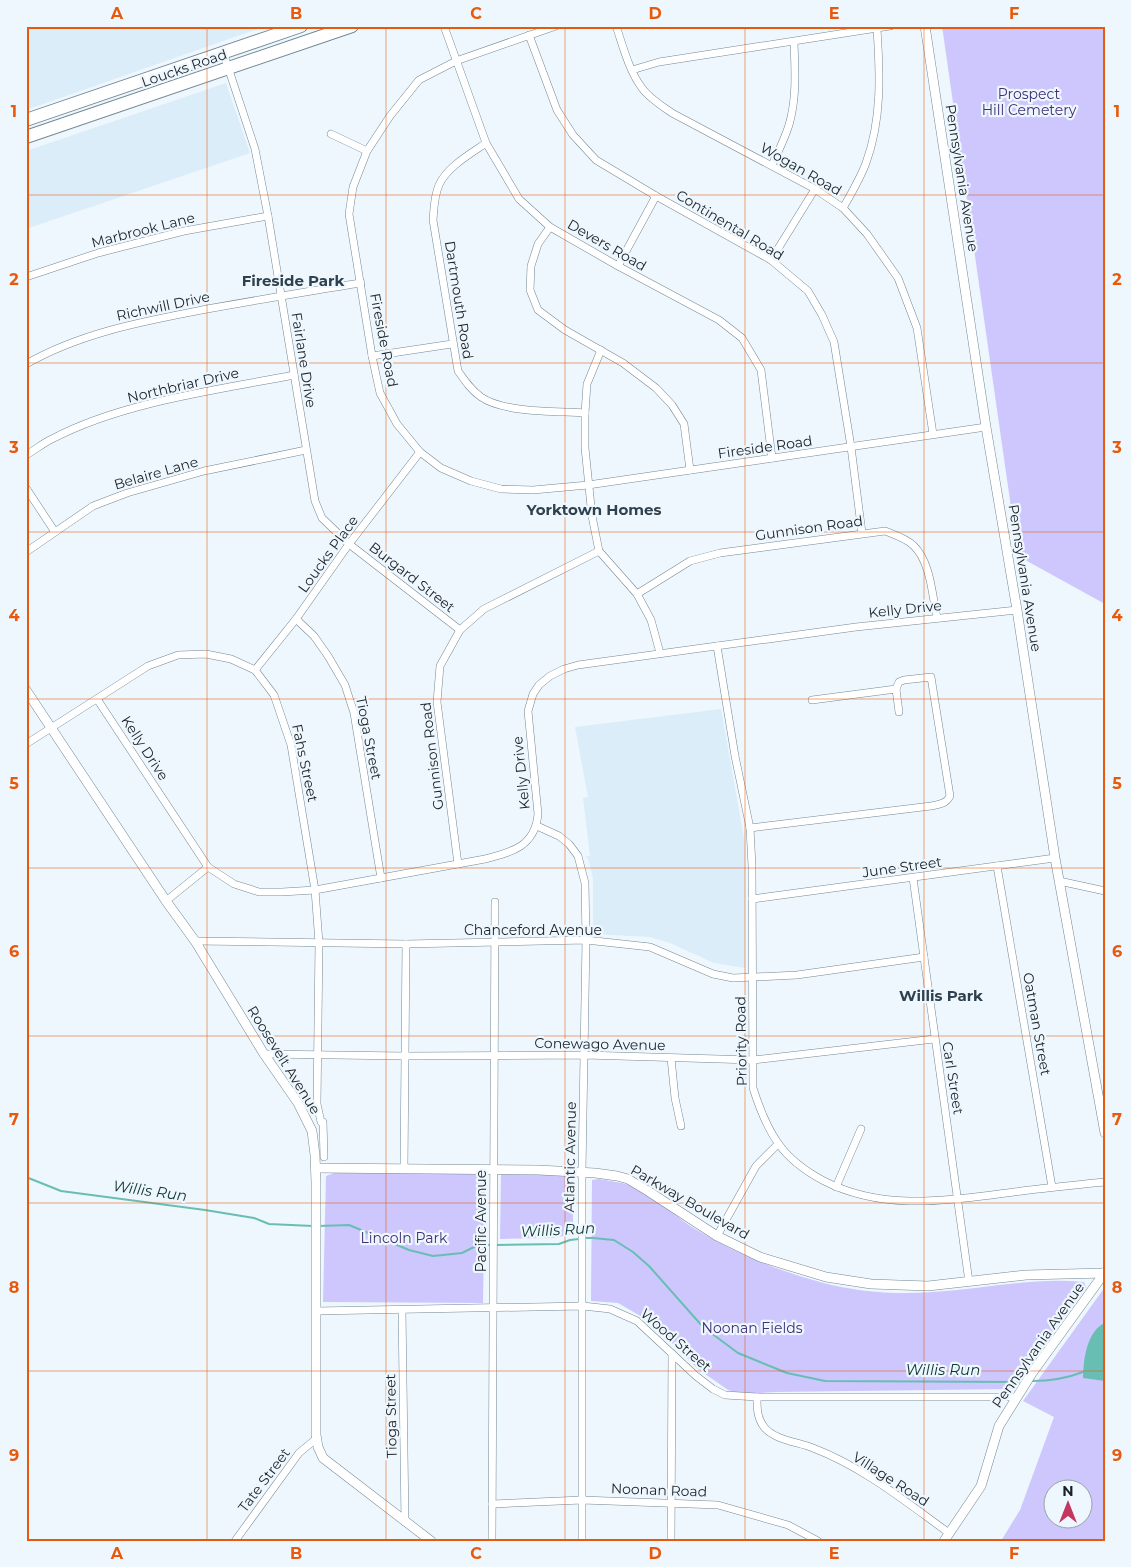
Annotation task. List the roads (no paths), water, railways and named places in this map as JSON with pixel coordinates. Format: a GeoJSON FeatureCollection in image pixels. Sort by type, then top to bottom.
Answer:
{"type":"FeatureCollection","features":[{"type":"Feature","properties":{"kind":"highway","name":"Loucks Road"},"geometry":{"type":"LineString","coordinates":[[26,120],[301,26]]}},
{"type":"Feature","properties":{"kind":"highway","name":"Loucks Road"},"geometry":{"type":"LineString","coordinates":[[26,137],[352,26]]}},
{"type":"Feature","properties":{"kind":"street","name":"Devers Road"},"geometry":{"type":"LineString","coordinates":[[444,26],[486,143],[519,199],[550,227],[719,320],[742,338],[761,370],[772,458]]}},
{"type":"Feature","properties":{"kind":"street","name":"Fireside Road"},"geometry":{"type":"LineString","coordinates":[[556,26],[456,60],[419,80],[390,116],[367,151],[353,187],[349,214],[372,356],[380,393],[397,424],[420,452],[441,468],[470,481],[502,488],[533,490],[588,485],[986,427]]}},
{"type":"Feature","properties":{"kind":"street","name":"Wogan Road"},"geometry":{"type":"LineString","coordinates":[[616,26],[632,70],[642,89],[657,102],[672,113],[815,189],[843,208],[867,234],[898,278],[917,328],[933,434]]}},
{"type":"Feature","properties":{"kind":"street"},"geometry":{"type":"LineString","coordinates":[[632,70],[660,62],[890,26]]}},
{"type":"Feature","properties":{"kind":"street","name":"Pennsylvania Avenue"},"geometry":{"type":"LineString","coordinates":[[924,26],[1055,858],[1105,1133]]}},
{"type":"Feature","properties":{"kind":"street"},"geometry":{"type":"LineString","coordinates":[[843,208],[866,163],[874,131],[879,102],[880,74],[877,29]]}},
{"type":"Feature","properties":{"kind":"street","name":"Continental Road"},"geometry":{"type":"LineString","coordinates":[[529,35],[557,110],[573,135],[596,160],[771,260],[808,291],[822,315],[834,342],[851,447],[862,533]]}},
{"type":"Feature","properties":{"kind":"street"},"geometry":{"type":"LineString","coordinates":[[772,165],[788,127],[793,107],[796,80],[794,42]]}},
{"type":"Feature","properties":{"kind":"street","name":"Fairlane Drive"},"geometry":{"type":"LineString","coordinates":[[223,52],[255,149],[268,216],[315,501],[322,518],[349,544]]}},
{"type":"Feature","properties":{"kind":"street"},"geometry":{"type":"LineString","coordinates":[[331,134],[367,151]]}},
{"type":"Feature","properties":{"kind":"street","name":"Dartmouth Road"},"geometry":{"type":"LineString","coordinates":[[486,143],[456,164],[439,184],[434,202],[433,220],[452,344],[458,371],[470,389],[482,398],[502,407],[585,413]]}},
{"type":"Feature","properties":{"kind":"street"},"geometry":{"type":"LineString","coordinates":[[771,260],[815,189]]}},
{"type":"Feature","properties":{"kind":"street"},"geometry":{"type":"LineString","coordinates":[[618,266],[656,196]]}},
{"type":"Feature","properties":{"kind":"street","name":"Marbrook Lane"},"geometry":{"type":"LineString","coordinates":[[26,278],[98,253],[184,232],[268,216]]}},
{"type":"Feature","properties":{"kind":"street"},"geometry":{"type":"LineString","coordinates":[[550,227],[538,244],[531,266],[530,290],[538,310],[565,330],[624,363],[656,388],[672,405],[684,424],[690,470]]}},
{"type":"Feature","properties":{"kind":"street","name":"Richwill Drive"},"geometry":{"type":"LineString","coordinates":[[26,364],[75,342],[134,323],[361,283]]}},
{"type":"Feature","properties":{"kind":"street"},"geometry":{"type":"LineString","coordinates":[[372,356],[452,344]]}},
{"type":"Feature","properties":{"kind":"street"},"geometry":{"type":"LineString","coordinates":[[600,350],[587,384],[585,413],[584,448],[592,516],[599,551],[637,594],[651,620],[660,653]]}},
{"type":"Feature","properties":{"kind":"street","name":"Northbriar Drive"},"geometry":{"type":"LineString","coordinates":[[26,456],[52,439],[106,417],[158,401],[294,375]]}},
{"type":"Feature","properties":{"kind":"street","name":"Belaire Lane"},"geometry":{"type":"LineString","coordinates":[[26,552],[94,506],[127,492],[204,471],[306,450]]}},
{"type":"Feature","properties":{"kind":"street","name":"Loucks Place"},"geometry":{"type":"LineString","coordinates":[[255,670],[296,619],[349,544],[420,452]]}},
{"type":"Feature","properties":{"kind":"street"},"geometry":{"type":"LineString","coordinates":[[26,488],[55,532]]}},
{"type":"Feature","properties":{"kind":"street","name":"Gunnison Road"},"geometry":{"type":"LineString","coordinates":[[637,594],[690,561],[720,553],[862,533],[885,532],[901,537],[914,545],[924,560],[937,618]]}},
{"type":"Feature","properties":{"kind":"street","name":"Burgard Street"},"geometry":{"type":"LineString","coordinates":[[349,544],[460,630]]}},
{"type":"Feature","properties":{"kind":"street","name":"Gunnison Road"},"geometry":{"type":"LineString","coordinates":[[458,864],[437,702],[440,666],[460,630],[484,609],[599,551]]}},
{"type":"Feature","properties":{"kind":"street","name":"Kelly Drive"},"geometry":{"type":"LineString","coordinates":[[97,699],[208,867],[234,884],[259,892],[316,890],[502,855],[522,847],[537,826],[538,814],[528,711],[532,694],[550,676],[564,669],[578,665],[660,653],[856,627],[1017,610]]}},
{"type":"Feature","properties":{"kind":"street","name":"Tioga Street"},"geometry":{"type":"LineString","coordinates":[[296,619],[314,636],[345,685],[354,713],[381,878]]}},
{"type":"Feature","properties":{"kind":"street","name":"Priority Road"},"geometry":{"type":"LineString","coordinates":[[717,646],[735,756],[750,828],[753,1088],[761,1112],[778,1144],[796,1163],[836,1187],[868,1197],[899,1201],[959,1199],[1105,1182]]}},
{"type":"Feature","properties":{"kind":"street","name":"Fahs Street"},"geometry":{"type":"LineString","coordinates":[[26,744],[148,666],[178,655],[206,654],[231,659],[255,670],[274,695],[291,745],[316,890],[319,943],[317,1104],[321,1122],[323,1122],[324,1157]]}},
{"type":"Feature","properties":{"kind":"street"},"geometry":{"type":"LineString","coordinates":[[750,828],[944,804],[950,796],[932,677],[898,682],[896,689],[899,712]]}},
{"type":"Feature","properties":{"kind":"street"},"geometry":{"type":"LineString","coordinates":[[812,700],[896,689]]}},
{"type":"Feature","properties":{"kind":"street","name":"Roosevelt Avenue"},"geometry":{"type":"LineString","coordinates":[[26,690],[166,901],[195,941],[264,1054],[298,1103],[312,1132],[316,1168],[318,1447],[323,1458],[431,1541]]}},
{"type":"Feature","properties":{"kind":"street","name":"Atlantic Avenue"},"geometry":{"type":"LineString","coordinates":[[537,826],[559,836],[569,844],[578,856],[585,883],[586,940],[582,1172],[582,1541]]}},
{"type":"Feature","properties":{"kind":"street","name":"June Street"},"geometry":{"type":"LineString","coordinates":[[752,899],[1055,858]]}},
{"type":"Feature","properties":{"kind":"street","name":"Oatman Street"},"geometry":{"type":"LineString","coordinates":[[997,866],[1052,1187]]}},
{"type":"Feature","properties":{"kind":"street"},"geometry":{"type":"LineString","coordinates":[[166,901],[208,867]]}},
{"type":"Feature","properties":{"kind":"street","name":"Carl Street"},"geometry":{"type":"LineString","coordinates":[[913,878],[969,1282]]}},
{"type":"Feature","properties":{"kind":"street"},"geometry":{"type":"LineString","coordinates":[[1059,881],[1105,891]]}},
{"type":"Feature","properties":{"kind":"street","name":"Pacific Avenue"},"geometry":{"type":"LineString","coordinates":[[492,1541],[495,902]]}},
{"type":"Feature","properties":{"kind":"street","name":"Chanceford Avenue"},"geometry":{"type":"LineString","coordinates":[[195,941],[406,944],[586,940],[650,947],[713,974],[733,978],[797,975],[924,956]]}},
{"type":"Feature","properties":{"kind":"street"},"geometry":{"type":"LineString","coordinates":[[404,1168],[406,944]]}},
{"type":"Feature","properties":{"kind":"street","name":"Conewago Avenue"},"geometry":{"type":"LineString","coordinates":[[264,1054],[584,1056],[753,1060],[934,1039]]}},
{"type":"Feature","properties":{"kind":"street"},"geometry":{"type":"LineString","coordinates":[[671,1058],[674,1098],[681,1126]]}},
{"type":"Feature","properties":{"kind":"street"},"geometry":{"type":"LineString","coordinates":[[836,1187],[861,1129]]}},
{"type":"Feature","properties":{"kind":"street"},"geometry":{"type":"LineString","coordinates":[[717,1236],[756,1166],[778,1144]]}},
{"type":"Feature","properties":{"kind":"street","name":"Parkway Boulevard"},"geometry":{"type":"LineString","coordinates":[[316,1168],[494,1169],[606,1174],[628,1179],[717,1236],[743,1249],[777,1263],[834,1278],[871,1284],[910,1287],[1026,1275],[1105,1273]]}},
{"type":"Feature","properties":{"kind":"street","name":"Pennsylvania Avenue"},"geometry":{"type":"LineString","coordinates":[[947,1537],[981,1486],[999,1426],[1018,1394],[1105,1273]]}},
{"type":"Feature","properties":{"kind":"street","name":"Wood Street"},"geometry":{"type":"LineString","coordinates":[[316,1311],[583,1306],[610,1309],[637,1321],[696,1376],[725,1396],[756,1398],[1018,1394]]}},
{"type":"Feature","properties":{"kind":"street","name":"Tioga Street"},"geometry":{"type":"LineString","coordinates":[[402,1310],[405,1522]]}},
{"type":"Feature","properties":{"kind":"street"},"geometry":{"type":"LineString","coordinates":[[671,1541],[672,1354]]}},
{"type":"Feature","properties":{"kind":"street","name":"Village Road"},"geometry":{"type":"LineString","coordinates":[[756,1398],[759,1417],[764,1428],[774,1434],[814,1448],[868,1476],[947,1537]]}},
{"type":"Feature","properties":{"kind":"street","name":"Tate Street"},"geometry":{"type":"LineString","coordinates":[[238,1540],[299,1453],[317,1438]]}},
{"type":"Feature","properties":{"kind":"street","name":"Noonan Road"},"geometry":{"type":"LineString","coordinates":[[492,1504],[582,1500],[718,1505],[788,1525],[818,1541]]}},
{"type":"Feature","properties":{"kind":"waterway","name":"Willis Run"},"geometry":{"type":"LineString","coordinates":[[26,1177],[61,1191],[205,1210],[254,1218],[269,1224],[313,1226]]}},
{"type":"Feature","properties":{"kind":"waterway","name":"Willis Run"},"geometry":{"type":"LineString","coordinates":[[318,1226],[349,1225],[409,1250],[433,1256],[462,1253],[480,1244],[490,1245]]}},
{"type":"Feature","properties":{"kind":"waterway","name":"Willis Run"},"geometry":{"type":"LineString","coordinates":[[584,1238],[614,1240],[633,1252],[649,1266],[703,1327],[738,1353],[787,1373],[825,1381],[1022,1382]]}},
{"type":"Feature","properties":{"kind":"waterway","name":"Willis Run"},"geometry":{"type":"LineString","coordinates":[[495,1245],[559,1244],[579,1239]]}},
{"type":"Feature","properties":{"kind":"waterway","name":"Willis Run"},"geometry":{"type":"LineString","coordinates":[[1032,1381],[1058,1379],[1083,1372]]}},
{"type":"Feature","properties":{"kind":"district","name":"Fireside Park"},"geometry":{"type":"Point","coordinates":[293,281]}},
{"type":"Feature","properties":{"kind":"district","name":"Yorktown Homes"},"geometry":{"type":"Point","coordinates":[594,510]}},
{"type":"Feature","properties":{"kind":"district","name":"Willis Park"},"geometry":{"type":"Point","coordinates":[941,996]}},
{"type":"Feature","properties":{"kind":"park label","name":"Prospect Hill Cemetery"},"geometry":{"type":"Point","coordinates":[1029,102]}},
{"type":"Feature","properties":{"kind":"park label","name":"Lincoln Park"},"geometry":{"type":"Point","coordinates":[404,1238]}},
{"type":"Feature","properties":{"kind":"park label","name":"Noonan Fields"},"geometry":{"type":"Point","coordinates":[752,1328]}}]}
